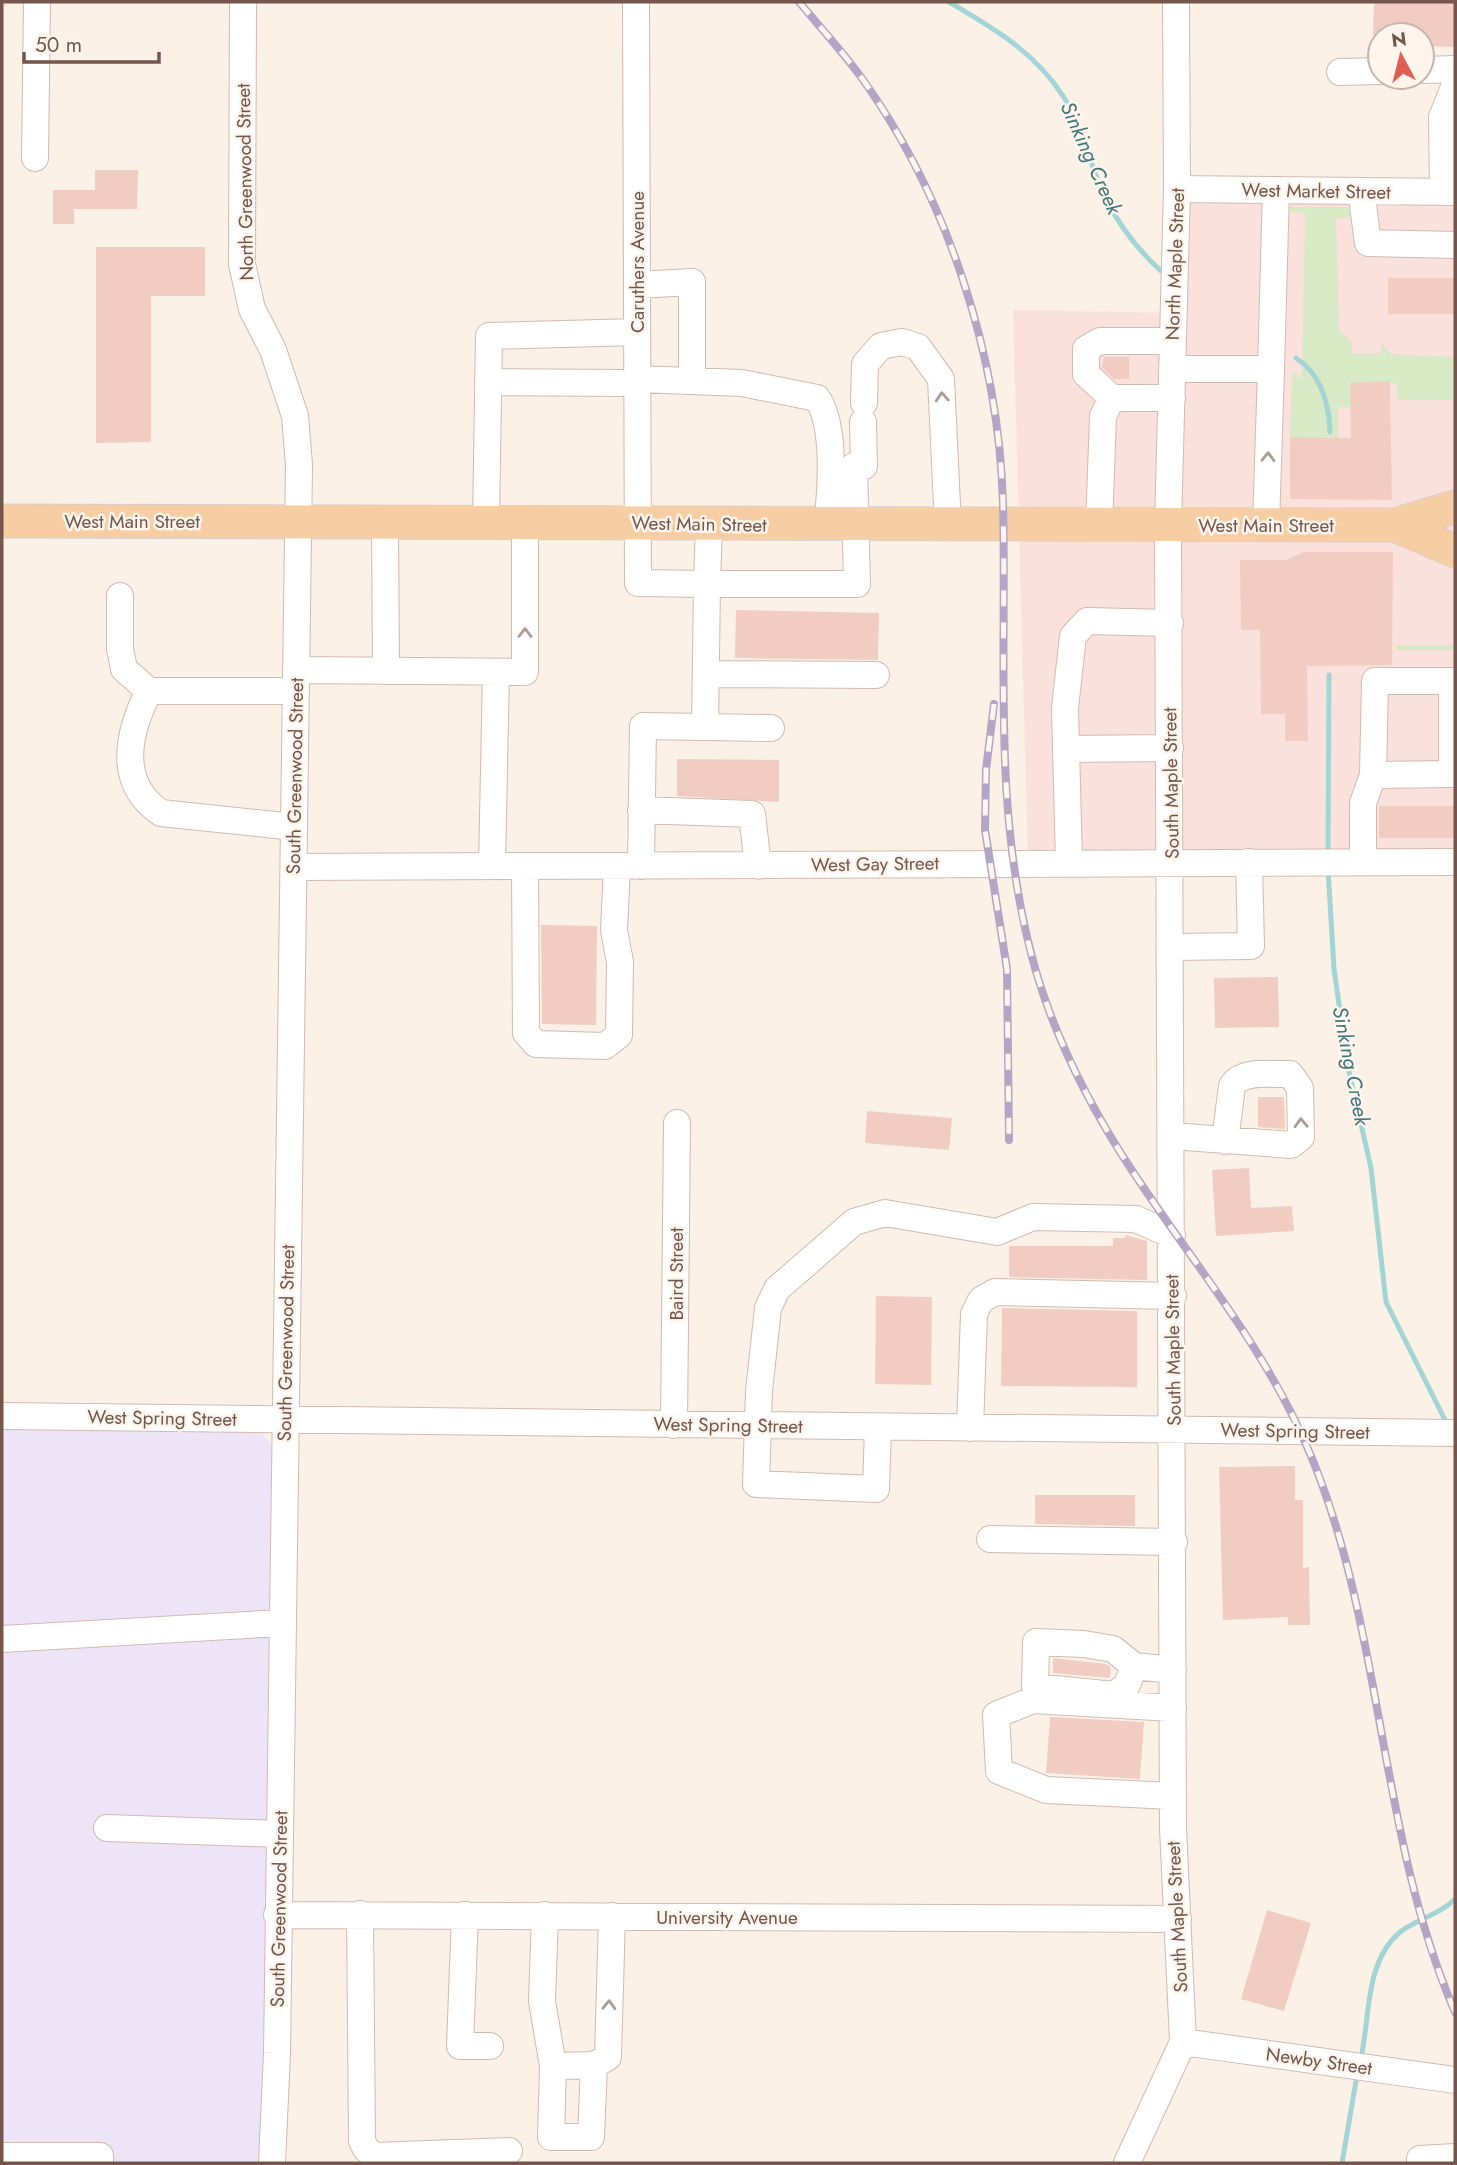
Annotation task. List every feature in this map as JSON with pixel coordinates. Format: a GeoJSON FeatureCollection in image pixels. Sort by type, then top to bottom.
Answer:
{"type":"FeatureCollection","features":[{"type":"Feature","properties":{"kind":"main road","name":"West Main Street"},"geometry":{"type":"LineString","coordinates":[[2,521],[948,526],[1395,525],[1455,506]]}},
{"type":"Feature","properties":{"kind":"main road"},"geometry":{"type":"LineString","coordinates":[[1455,506],[1450,530],[1455,549]]}},
{"type":"Feature","properties":{"kind":"main road","name":"West Main Street"},"geometry":{"type":"LineString","coordinates":[[1395,525],[1455,549]]}},
{"type":"Feature","properties":{"kind":"street"},"geometry":{"type":"LineString","coordinates":[[35,158],[37,2]]}},
{"type":"Feature","properties":{"kind":"street","name":"North Greenwood Street"},"geometry":{"type":"LineString","coordinates":[[243,2],[242,264],[252,309],[272,350],[295,416],[299,464],[297,522]]}},
{"type":"Feature","properties":{"kind":"street","name":"Caruthers Avenue"},"geometry":{"type":"LineString","coordinates":[[636,2],[638,583],[707,584]]}},
{"type":"Feature","properties":{"kind":"street","name":"North Maple Street"},"geometry":{"type":"LineString","coordinates":[[1168,525],[1177,190],[1177,2]]}},
{"type":"Feature","properties":{"kind":"street"},"geometry":{"type":"LineString","coordinates":[[1436,70],[1455,69]]}},
{"type":"Feature","properties":{"kind":"street"},"geometry":{"type":"LineString","coordinates":[[1340,72],[1366,71]]}},
{"type":"Feature","properties":{"kind":"street"},"geometry":{"type":"LineString","coordinates":[[1449,192],[1442,117],[1455,85]]}},
{"type":"Feature","properties":{"kind":"street","name":"West Market Street"},"geometry":{"type":"LineString","coordinates":[[1177,190],[1449,192]]}},
{"type":"Feature","properties":{"kind":"street"},"geometry":{"type":"LineString","coordinates":[[1266,525],[1276,190]]}},
{"type":"Feature","properties":{"kind":"street"},"geometry":{"type":"LineString","coordinates":[[1364,191],[1368,243],[1455,245]]}},
{"type":"Feature","properties":{"kind":"street"},"geometry":{"type":"LineString","coordinates":[[637,285],[692,282],[692,381]]}},
{"type":"Feature","properties":{"kind":"street"},"geometry":{"type":"LineString","coordinates":[[486,522],[489,336],[637,332]]}},
{"type":"Feature","properties":{"kind":"street"},"geometry":{"type":"LineString","coordinates":[[1172,398],[1112,398],[1086,374],[1086,349],[1100,341],[1173,341]]}},
{"type":"Feature","properties":{"kind":"street"},"geometry":{"type":"LineString","coordinates":[[842,525],[859,466],[865,364],[881,346],[902,342],[918,347],[941,379],[948,526]]}},
{"type":"Feature","properties":{"kind":"street"},"geometry":{"type":"LineString","coordinates":[[1172,369],[1271,369]]}},
{"type":"Feature","properties":{"kind":"street"},"geometry":{"type":"LineString","coordinates":[[488,382],[626,383],[638,379],[743,383],[817,398],[826,411],[830,481],[857,584],[707,584]]}},
{"type":"Feature","properties":{"kind":"street"},"geometry":{"type":"LineString","coordinates":[[1099,526],[1102,416],[1112,398]]}},
{"type":"Feature","properties":{"kind":"street","name":"South Greenwood Street"},"geometry":{"type":"LineString","coordinates":[[272,2163],[277,2053],[297,522]]}},
{"type":"Feature","properties":{"kind":"street"},"geometry":{"type":"LineString","coordinates":[[385,522],[386,671]]}},
{"type":"Feature","properties":{"kind":"street"},"geometry":{"type":"LineString","coordinates":[[120,596],[120,649],[124,669],[149,691],[386,671],[524,672],[525,522]]}},
{"type":"Feature","properties":{"kind":"street"},"geometry":{"type":"LineString","coordinates":[[705,727],[709,524]]}},
{"type":"Feature","properties":{"kind":"street","name":"South Maple Street"},"geometry":{"type":"LineString","coordinates":[[1127,2163],[1183,2042],[1173,1796],[1172,861],[1168,525]]}},
{"type":"Feature","properties":{"kind":"street"},"geometry":{"type":"LineString","coordinates":[[1069,862],[1065,708],[1073,636],[1087,621],[1170,623]]}},
{"type":"Feature","properties":{"kind":"street"},"geometry":{"type":"LineString","coordinates":[[492,866],[496,672]]}},
{"type":"Feature","properties":{"kind":"street"},"geometry":{"type":"LineString","coordinates":[[707,674],[876,676]]}},
{"type":"Feature","properties":{"kind":"street"},"geometry":{"type":"LineString","coordinates":[[1352,862],[1363,803],[1373,775],[1375,681],[1452,681],[1454,774],[1373,775]]}},
{"type":"Feature","properties":{"kind":"street"},"geometry":{"type":"LineString","coordinates":[[149,691],[136,716],[129,758],[131,773],[148,804],[161,813],[294,827]]}},
{"type":"Feature","properties":{"kind":"street"},"geometry":{"type":"LineString","coordinates":[[525,866],[526,1034],[536,1044],[605,1046],[619,1035],[620,962],[614,930],[641,810],[643,726],[771,728]]}},
{"type":"Feature","properties":{"kind":"street"},"geometry":{"type":"LineString","coordinates":[[1066,749],[1170,748]]}},
{"type":"Feature","properties":{"kind":"street"},"geometry":{"type":"LineString","coordinates":[[641,810],[752,814],[758,866]]}},
{"type":"Feature","properties":{"kind":"street","name":"West Gay Street"},"geometry":{"type":"LineString","coordinates":[[294,867],[758,866],[1172,861],[1455,862]]}},
{"type":"Feature","properties":{"kind":"street"},"geometry":{"type":"LineString","coordinates":[[1172,947],[1251,946],[1249,862]]}},
{"type":"Feature","properties":{"kind":"street","name":"Baird Street"},"geometry":{"type":"LineString","coordinates":[[674,1425],[677,1123]]}},
{"type":"Feature","properties":{"kind":"street"},"geometry":{"type":"LineString","coordinates":[[1172,1136],[1225,1142]]}},
{"type":"Feature","properties":{"kind":"street"},"geometry":{"type":"LineString","coordinates":[[878,1427],[876,1489],[757,1484],[757,1426],[768,1308],[776,1289],[854,1222],[867,1216],[897,1214],[986,1232],[1012,1227],[1034,1217],[1136,1219],[1172,1235]]}},
{"type":"Feature","properties":{"kind":"street"},"geometry":{"type":"LineString","coordinates":[[970,1428],[974,1314],[986,1296],[995,1292],[1172,1296]]}},
{"type":"Feature","properties":{"kind":"street","name":"West Spring Street"},"geometry":{"type":"LineString","coordinates":[[2,1416],[1455,1433]]}},
{"type":"Feature","properties":{"kind":"street"},"geometry":{"type":"LineString","coordinates":[[989,1539],[1174,1542]]}},
{"type":"Feature","properties":{"kind":"street"},"geometry":{"type":"LineString","coordinates":[[2,1639],[282,1623]]}},
{"type":"Feature","properties":{"kind":"street"},"geometry":{"type":"LineString","coordinates":[[1134,1666],[1173,1671]]}},
{"type":"Feature","properties":{"kind":"street"},"geometry":{"type":"LineString","coordinates":[[1173,1708],[1033,1700],[996,1715],[999,1771],[1046,1790],[1173,1796]]}},
{"type":"Feature","properties":{"kind":"street"},"geometry":{"type":"LineString","coordinates":[[107,1828],[280,1834]]}},
{"type":"Feature","properties":{"kind":"street"},"geometry":{"type":"LineString","coordinates":[[360,1914],[362,2141],[366,2149],[374,2160],[509,2151]]}},
{"type":"Feature","properties":{"kind":"street","name":"University Avenue"},"geometry":{"type":"LineString","coordinates":[[277,1915],[1178,1919]]}},
{"type":"Feature","properties":{"kind":"street"},"geometry":{"type":"LineString","coordinates":[[465,1915],[460,2046],[490,2046]]}},
{"type":"Feature","properties":{"kind":"street"},"geometry":{"type":"LineString","coordinates":[[545,1915],[542,2001],[553,2066],[551,2137],[591,2137],[594,2065]]}},
{"type":"Feature","properties":{"kind":"street"},"geometry":{"type":"LineString","coordinates":[[553,2066],[594,2065],[608,2057],[612,1916]]}},
{"type":"Feature","properties":{"kind":"street","name":"Newby Street"},"geometry":{"type":"LineString","coordinates":[[1183,2042],[1455,2080]]}},
{"type":"Feature","properties":{"kind":"street"},"geometry":{"type":"LineString","coordinates":[[2,2156],[100,2156],[100,2163]]}},
{"type":"Feature","properties":{"kind":"street"},"geometry":{"type":"LineString","coordinates":[[1420,2163],[1420,2159],[1455,2157]]}},
{"type":"Feature","properties":{"kind":"shaded area"},"geometry":{"type":"Polygon","coordinates":[[[1177,189],[1455,192],[1455,862],[1028,863],[1013,310],[1173,313],[1177,189]]]}},
{"type":"Feature","properties":{"kind":"shaded area"},"geometry":{"type":"Polygon","coordinates":[[[2,1427],[259,1430],[272,1444],[277,1915],[267,2163],[2,2163],[2,1427]]]}},
{"type":"Feature","properties":{"kind":"green space"},"geometry":{"type":"Polygon","coordinates":[[[1287,207],[1351,207],[1353,216],[1336,219],[1339,330],[1352,342],[1352,353],[1381,353],[1381,341],[1391,354],[1455,357],[1455,400],[1398,400],[1396,383],[1351,383],[1351,407],[1338,407],[1338,438],[1290,437],[1292,372],[1302,378],[1305,213],[1287,212],[1287,207]]]}},
{"type":"Feature","properties":{"kind":"green space"},"geometry":{"type":"Polygon","coordinates":[[[1396,645],[1455,645],[1455,650],[1396,650],[1396,645]]]}},
{"type":"Feature","properties":{"kind":"building"},"geometry":{"type":"Polygon","coordinates":[[[1374,2],[1455,3],[1455,47],[1436,46],[1436,21],[1373,21],[1374,2]]]}},
{"type":"Feature","properties":{"kind":"building"},"geometry":{"type":"Polygon","coordinates":[[[95,170],[138,170],[137,209],[74,209],[74,224],[53,224],[53,190],[95,190],[95,170]]]}},
{"type":"Feature","properties":{"kind":"building"},"geometry":{"type":"Polygon","coordinates":[[[96,247],[205,247],[205,296],[151,296],[151,442],[96,443],[96,247]]]}},
{"type":"Feature","properties":{"kind":"building"},"geometry":{"type":"Polygon","coordinates":[[[1388,278],[1455,278],[1455,314],[1388,314],[1388,278]]]}},
{"type":"Feature","properties":{"kind":"building"},"geometry":{"type":"Polygon","coordinates":[[[1104,357],[1129,357],[1129,379],[1114,379],[1102,367],[1104,357]]]}},
{"type":"Feature","properties":{"kind":"building"},"geometry":{"type":"Polygon","coordinates":[[[1390,381],[1392,500],[1290,499],[1290,437],[1351,438],[1350,383],[1390,381]]]}},
{"type":"Feature","properties":{"kind":"building"},"geometry":{"type":"Polygon","coordinates":[[[1304,552],[1393,552],[1392,665],[1307,666],[1308,741],[1285,741],[1285,714],[1261,714],[1260,630],[1241,630],[1240,560],[1286,560],[1304,552]]]}},
{"type":"Feature","properties":{"kind":"building"},"geometry":{"type":"Polygon","coordinates":[[[736,610],[879,613],[878,660],[735,658],[736,610]]]}},
{"type":"Feature","properties":{"kind":"building"},"geometry":{"type":"Polygon","coordinates":[[[677,759],[779,760],[779,802],[677,796],[677,759]]]}},
{"type":"Feature","properties":{"kind":"building"},"geometry":{"type":"Polygon","coordinates":[[[1379,806],[1455,806],[1455,838],[1379,838],[1379,806]]]}},
{"type":"Feature","properties":{"kind":"building"},"geometry":{"type":"Polygon","coordinates":[[[541,925],[597,926],[596,1025],[542,1024],[541,925]]]}},
{"type":"Feature","properties":{"kind":"building"},"geometry":{"type":"Polygon","coordinates":[[[1278,977],[1279,1027],[1215,1028],[1214,978],[1278,977]]]}},
{"type":"Feature","properties":{"kind":"building"},"geometry":{"type":"Polygon","coordinates":[[[1258,1097],[1284,1097],[1285,1129],[1258,1127],[1258,1097]]]}},
{"type":"Feature","properties":{"kind":"building"},"geometry":{"type":"Polygon","coordinates":[[[867,1111],[952,1118],[949,1150],[865,1143],[867,1111]]]}},
{"type":"Feature","properties":{"kind":"building"},"geometry":{"type":"Polygon","coordinates":[[[1249,1168],[1251,1208],[1292,1206],[1294,1231],[1216,1236],[1212,1170],[1249,1168]]]}},
{"type":"Feature","properties":{"kind":"building"},"geometry":{"type":"Polygon","coordinates":[[[1125,1235],[1147,1241],[1147,1280],[1009,1277],[1009,1246],[1113,1246],[1113,1238],[1125,1238],[1125,1235]]]}},
{"type":"Feature","properties":{"kind":"building"},"geometry":{"type":"Polygon","coordinates":[[[876,1296],[932,1297],[931,1385],[875,1384],[876,1296]]]}},
{"type":"Feature","properties":{"kind":"building"},"geometry":{"type":"Polygon","coordinates":[[[1002,1308],[1137,1311],[1137,1387],[1001,1386],[1002,1308]]]}},
{"type":"Feature","properties":{"kind":"building"},"geometry":{"type":"Polygon","coordinates":[[[1295,1466],[1295,1500],[1303,1500],[1303,1568],[1309,1567],[1310,1625],[1288,1625],[1288,1617],[1223,1620],[1219,1467],[1295,1466]]]}},
{"type":"Feature","properties":{"kind":"building"},"geometry":{"type":"Polygon","coordinates":[[[1035,1495],[1135,1495],[1135,1526],[1035,1524],[1035,1495]]]}},
{"type":"Feature","properties":{"kind":"building"},"geometry":{"type":"Polygon","coordinates":[[[1053,1658],[1106,1664],[1111,1667],[1110,1678],[1053,1673],[1053,1658]]]}},
{"type":"Feature","properties":{"kind":"building"},"geometry":{"type":"Polygon","coordinates":[[[1050,1717],[1144,1722],[1140,1779],[1046,1773],[1050,1717]]]}},
{"type":"Feature","properties":{"kind":"building"},"geometry":{"type":"Polygon","coordinates":[[[1267,1910],[1311,1923],[1284,2011],[1241,1999],[1267,1910]]]}},
{"type":"Feature","properties":{"kind":"waterway","name":"Sinking Creek"},"geometry":{"type":"LineString","coordinates":[[949,2],[1012,42],[1052,80],[1077,121],[1111,209],[1130,237],[1161,271]]}},
{"type":"Feature","properties":{"kind":"waterway","name":"Sinking Creek"},"geometry":{"type":"LineString","coordinates":[[1296,358],[1312,372],[1322,390],[1330,432]]}},
{"type":"Feature","properties":{"kind":"waterway","name":"Sinking Creek"},"geometry":{"type":"LineString","coordinates":[[1328,856],[1329,675]]}},
{"type":"Feature","properties":{"kind":"waterway","name":"Sinking Creek"},"geometry":{"type":"LineString","coordinates":[[1328,869],[1334,969],[1348,1067],[1371,1168],[1386,1302],[1447,1424]]}},
{"type":"Feature","properties":{"kind":"waterway","name":"Sinking Creek"},"geometry":{"type":"LineString","coordinates":[[1362,2053],[1371,1988],[1381,1957],[1400,1932],[1455,1899]]}},
{"type":"Feature","properties":{"kind":"waterway","name":"Sinking Creek"},"geometry":{"type":"LineString","coordinates":[[1342,2163],[1356,2081]]}},
{"type":"Feature","properties":{"kind":"railway"},"geometry":{"type":"LineString","coordinates":[[799,2],[861,77],[892,124],[919,174],[943,226],[963,280],[979,336],[991,392],[1003,504],[1004,731],[1011,844],[1019,901],[1040,985],[1061,1041],[1102,1122],[1133,1172],[1252,1345],[1294,1418],[1311,1456],[1335,1524],[1354,1594],[1410,1876],[1430,1945],[1455,2012]]}},
{"type":"Feature","properties":{"kind":"railway"},"geometry":{"type":"LineString","coordinates":[[994,704],[986,770],[985,830],[1007,969],[1009,1140]]}}]}
